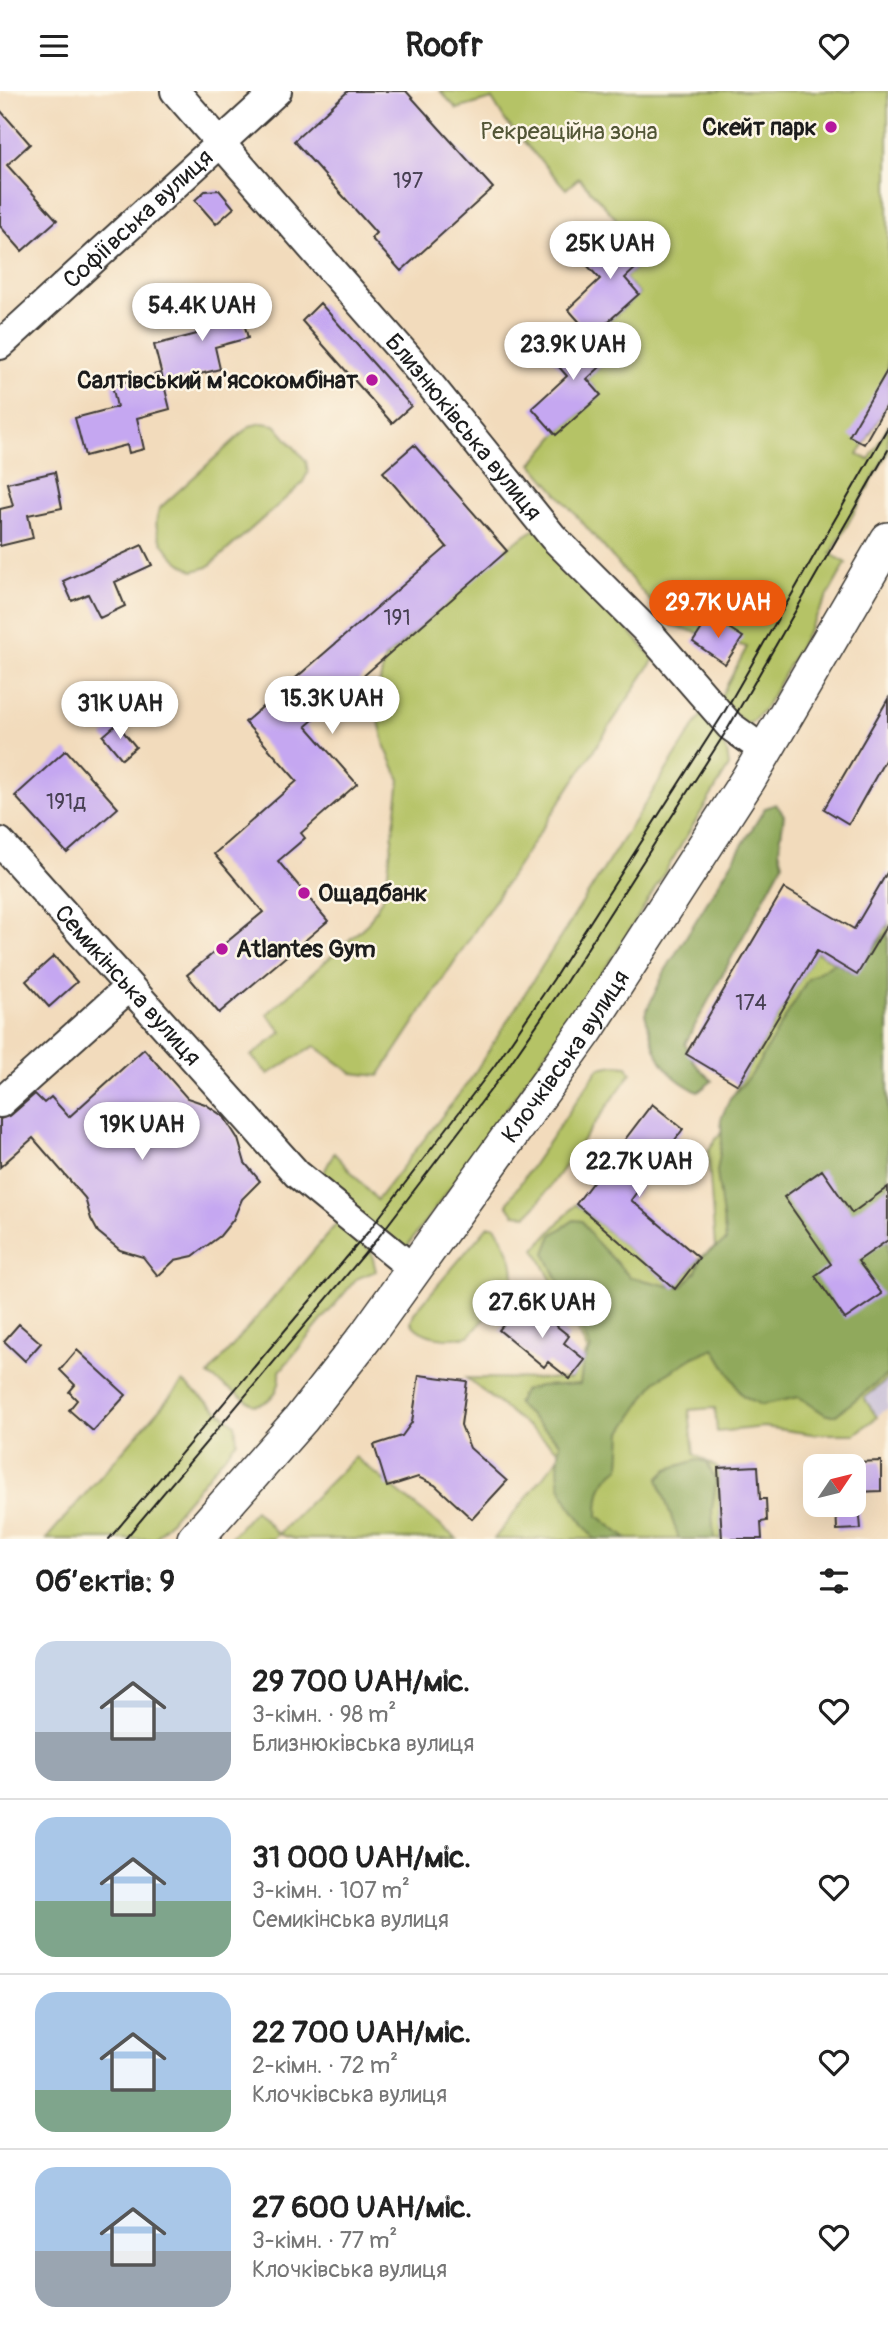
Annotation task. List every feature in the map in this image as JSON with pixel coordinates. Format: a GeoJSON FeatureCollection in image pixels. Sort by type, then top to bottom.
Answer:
{"type":"FeatureCollection","features":[{"type":"Feature","properties":{"kind":"main road","name":"Клочківська вулиця"},"geometry":{"type":"LineString","coordinates":[[195,1539],[301,1419],[483,1177],[586,1030],[765,751],[888,540]]}},
{"type":"Feature","properties":{"kind":"street","name":"Близнюківська вулиця"},"geometry":{"type":"LineString","coordinates":[[174,91],[411,361],[553,537],[650,634],[730,726],[765,751]]}},
{"type":"Feature","properties":{"kind":"street","name":"Софіївська вулиця"},"geometry":{"type":"LineString","coordinates":[[0,345],[276,91]]}},
{"type":"Feature","properties":{"kind":"street","name":"Семикінська вулиця"},"geometry":{"type":"LineString","coordinates":[[0,842],[297,1174],[413,1269]]}},
{"type":"Feature","properties":{"kind":"street"},"geometry":{"type":"LineString","coordinates":[[0,1103],[128,988]]}},
{"type":"Feature","properties":{"kind":"shaded area"},"geometry":{"type":"Polygon","coordinates":[[[888,1379],[888,1408],[877,1416],[863,1398],[888,1379]]]}},
{"type":"Feature","properties":{"kind":"green space","name":"Рекреаційна зона"},"geometry":{"type":"Polygon","coordinates":[[[440,91],[888,91],[888,402],[858,455],[869,460],[888,426],[888,452],[831,554],[846,563],[765,708],[752,722],[746,724],[719,700],[747,647],[671,625],[532,464],[556,435],[600,395],[587,379],[611,357],[592,337],[639,294],[625,278],[649,255],[579,178],[566,189],[506,122],[492,99],[457,109],[440,91]]]}},
{"type":"Feature","properties":{"kind":"green space"},"geometry":{"type":"Polygon","coordinates":[[[262,423],[275,425],[306,461],[308,472],[302,484],[208,567],[193,571],[169,552],[159,535],[157,516],[161,507],[250,426],[262,423]]]}},
{"type":"Feature","properties":{"kind":"green space"},"geometry":{"type":"Polygon","coordinates":[[[538,527],[654,659],[379,1076],[352,1073],[315,1046],[268,1074],[251,1056],[282,1032],[267,1014],[368,923],[385,893],[400,780],[385,747],[375,704],[385,658],[505,549],[538,527]]]}},
{"type":"Feature","properties":{"kind":"green space"},"geometry":{"type":"Polygon","coordinates":[[[702,714],[727,751],[729,766],[616,953],[399,1257],[315,1189],[334,1153],[377,1200],[470,1080],[702,714]]]}},
{"type":"Feature","properties":{"kind":"green space"},"geometry":{"type":"Polygon","coordinates":[[[776,804],[784,815],[779,850],[783,863],[685,1044],[695,1064],[712,1081],[698,1092],[667,1070],[656,1051],[645,1014],[665,971],[765,808],[776,804]]]}},
{"type":"Feature","properties":{"kind":"green space"},"geometry":{"type":"Polygon","coordinates":[[[888,923],[888,1379],[864,1398],[877,1417],[855,1434],[812,1434],[764,1427],[717,1432],[715,1408],[689,1410],[694,1454],[718,1468],[722,1539],[494,1539],[562,1453],[466,1378],[570,1379],[588,1351],[535,1249],[576,1204],[675,1288],[699,1258],[715,1247],[708,1151],[722,1130],[738,1085],[816,952],[857,975],[888,923]]]}},
{"type":"Feature","properties":{"kind":"green space"},"geometry":{"type":"Polygon","coordinates":[[[888,931],[888,1374],[836,1415],[826,1415],[799,1397],[761,1405],[742,1395],[714,1348],[694,1357],[656,1381],[622,1432],[620,1467],[604,1483],[598,1516],[627,1539],[594,1539],[569,1504],[560,1485],[560,1443],[517,1404],[523,1391],[539,1386],[580,1384],[583,1363],[591,1349],[545,1253],[552,1235],[574,1220],[582,1221],[593,1238],[630,1277],[674,1287],[683,1286],[696,1271],[701,1257],[726,1241],[717,1172],[722,1141],[721,1119],[730,1098],[752,1074],[808,979],[835,962],[853,973],[888,931]]]}},
{"type":"Feature","properties":{"kind":"green space"},"geometry":{"type":"Polygon","coordinates":[[[627,1066],[631,1073],[535,1207],[527,1215],[514,1214],[507,1204],[511,1197],[599,1068],[627,1066]]]}},
{"type":"Feature","properties":{"kind":"green space"},"geometry":{"type":"Polygon","coordinates":[[[338,1222],[371,1251],[376,1271],[356,1279],[280,1371],[277,1389],[271,1398],[254,1405],[208,1375],[338,1222]]]}},
{"type":"Feature","properties":{"kind":"green space"},"geometry":{"type":"Polygon","coordinates":[[[488,1226],[495,1226],[511,1258],[514,1272],[511,1284],[469,1336],[446,1338],[422,1332],[411,1322],[414,1313],[488,1226]]]}},
{"type":"Feature","properties":{"kind":"green space"},"geometry":{"type":"Polygon","coordinates":[[[183,1382],[235,1424],[237,1441],[155,1539],[46,1539],[183,1382]]]}},
{"type":"Feature","properties":{"kind":"green space"},"geometry":{"type":"Polygon","coordinates":[[[355,1457],[457,1539],[295,1539],[278,1534],[355,1457]]]}},
{"type":"Feature","properties":{"kind":"green space"},"geometry":{"type":"Polygon","coordinates":[[[697,1460],[707,1462],[716,1482],[712,1510],[714,1539],[679,1539],[658,1479],[668,1469],[697,1460]]]}},
{"type":"Feature","properties":{"kind":"green space"},"geometry":{"type":"Polygon","coordinates":[[[255,1510],[278,1534],[273,1539],[229,1539],[255,1510]]]}},
{"type":"Feature","properties":{"kind":"building"},"geometry":{"type":"Polygon","coordinates":[[[348,91],[406,91],[493,188],[401,271],[371,238],[376,233],[294,141],[348,91]]]}},
{"type":"Feature","properties":{"kind":"building"},"geometry":{"type":"Polygon","coordinates":[[[0,110],[30,144],[7,165],[57,220],[22,251],[0,226],[0,110]]]}},
{"type":"Feature","properties":{"kind":"building"},"geometry":{"type":"Polygon","coordinates":[[[219,190],[234,208],[216,224],[195,200],[205,191],[219,190]]]}},
{"type":"Feature","properties":{"kind":"building"},"geometry":{"type":"Polygon","coordinates":[[[623,226],[650,255],[625,278],[639,294],[592,336],[568,309],[600,279],[584,262],[623,226]]]}},
{"type":"Feature","properties":{"kind":"building"},"geometry":{"type":"Polygon","coordinates":[[[238,300],[248,338],[215,347],[220,369],[164,383],[154,345],[197,334],[192,312],[238,300]]]}},
{"type":"Feature","properties":{"kind":"building"},"geometry":{"type":"Polygon","coordinates":[[[320,303],[411,406],[392,423],[302,321],[320,303]]]}},
{"type":"Feature","properties":{"kind":"building"},"geometry":{"type":"Polygon","coordinates":[[[584,328],[611,357],[587,379],[601,395],[556,435],[532,408],[567,376],[551,358],[584,328]]]}},
{"type":"Feature","properties":{"kind":"building"},"geometry":{"type":"Polygon","coordinates":[[[888,369],[888,402],[864,444],[849,436],[888,369]]]}},
{"type":"Feature","properties":{"kind":"building"},"geometry":{"type":"Polygon","coordinates":[[[161,373],[170,409],[137,418],[144,449],[129,453],[127,445],[85,456],[75,418],[117,407],[112,385],[161,373]]]}},
{"type":"Feature","properties":{"kind":"building"},"geometry":{"type":"Polygon","coordinates":[[[414,445],[507,551],[306,726],[357,784],[301,833],[305,838],[278,861],[328,921],[219,1013],[187,975],[263,912],[214,854],[297,781],[245,722],[447,547],[383,472],[414,445]]]}},
{"type":"Feature","properties":{"kind":"building"},"geometry":{"type":"Polygon","coordinates":[[[55,472],[62,508],[28,515],[33,538],[0,546],[0,509],[13,506],[7,483],[55,472]]]}},
{"type":"Feature","properties":{"kind":"building"},"geometry":{"type":"Polygon","coordinates":[[[142,545],[152,565],[115,582],[125,606],[100,618],[88,594],[72,601],[63,581],[142,545]]]}},
{"type":"Feature","properties":{"kind":"building"},"geometry":{"type":"Polygon","coordinates":[[[710,616],[743,637],[725,664],[693,642],[710,616]]]}},
{"type":"Feature","properties":{"kind":"building"},"geometry":{"type":"Polygon","coordinates":[[[888,699],[888,755],[849,824],[824,809],[888,699]]]}},
{"type":"Feature","properties":{"kind":"building"},"geometry":{"type":"Polygon","coordinates":[[[117,724],[136,747],[122,759],[103,736],[117,724]]]}},
{"type":"Feature","properties":{"kind":"building"},"geometry":{"type":"Polygon","coordinates":[[[66,750],[118,808],[67,853],[15,796],[66,750]]]}},
{"type":"Feature","properties":{"kind":"building"},"geometry":{"type":"Polygon","coordinates":[[[888,871],[888,923],[857,975],[817,951],[738,1085],[686,1054],[784,888],[854,929],[888,871]]]}},
{"type":"Feature","properties":{"kind":"building"},"geometry":{"type":"Polygon","coordinates":[[[54,956],[77,982],[49,1007],[26,981],[54,956]]]}},
{"type":"Feature","properties":{"kind":"building"},"geometry":{"type":"Polygon","coordinates":[[[144,1049],[187,1098],[205,1104],[224,1117],[238,1139],[245,1163],[260,1181],[242,1199],[233,1220],[220,1236],[193,1256],[175,1260],[158,1276],[143,1257],[120,1250],[98,1232],[85,1198],[33,1138],[0,1167],[0,1119],[11,1115],[35,1094],[44,1103],[51,1097],[69,1117],[144,1049]]]}},
{"type":"Feature","properties":{"kind":"building"},"geometry":{"type":"Polygon","coordinates":[[[652,1104],[683,1129],[631,1200],[699,1258],[675,1289],[576,1204],[652,1104]]]}},
{"type":"Feature","properties":{"kind":"building"},"geometry":{"type":"Polygon","coordinates":[[[822,1170],[852,1213],[888,1187],[888,1240],[858,1261],[882,1294],[845,1319],[815,1276],[831,1264],[784,1197],[822,1170]]]}},
{"type":"Feature","properties":{"kind":"building"},"geometry":{"type":"Polygon","coordinates":[[[524,1300],[569,1336],[564,1343],[585,1360],[570,1379],[548,1362],[544,1367],[499,1330],[524,1300]]]}},
{"type":"Feature","properties":{"kind":"building"},"geometry":{"type":"Polygon","coordinates":[[[19,1324],[41,1343],[25,1361],[4,1341],[19,1324]]]}},
{"type":"Feature","properties":{"kind":"building"},"geometry":{"type":"Polygon","coordinates":[[[77,1350],[126,1395],[93,1431],[69,1410],[77,1400],[69,1392],[75,1385],[60,1370],[77,1350]]]}},
{"type":"Feature","properties":{"kind":"building"},"geometry":{"type":"Polygon","coordinates":[[[419,1375],[467,1381],[461,1425],[470,1448],[507,1481],[472,1519],[435,1485],[418,1477],[387,1487],[374,1445],[402,1436],[412,1422],[419,1375]]]}},
{"type":"Feature","properties":{"kind":"building"},"geometry":{"type":"Polygon","coordinates":[[[881,1461],[881,1491],[866,1492],[866,1462],[881,1461]]]}},
{"type":"Feature","properties":{"kind":"building"},"geometry":{"type":"Polygon","coordinates":[[[758,1466],[760,1499],[766,1499],[767,1521],[761,1522],[762,1539],[722,1539],[718,1468],[758,1466]]]}},
{"type":"Feature","properties":{"kind":"building"},"geometry":{"type":"Polygon","coordinates":[[[836,1517],[860,1517],[861,1529],[837,1530],[836,1517]]]}},
{"type":"Feature","properties":{"kind":"tram line"},"geometry":{"type":"LineString","coordinates":[[109,1539],[368,1232],[495,1065],[553,980],[722,716],[888,427]]}},
{"type":"Feature","properties":{"kind":"tram line"},"geometry":{"type":"LineString","coordinates":[[125,1539],[377,1239],[505,1071],[564,985],[727,730],[888,450]]}},
{"type":"Feature","properties":{"kind":"place","name":"Скейт парк"},"geometry":{"type":"Point","coordinates":[831,127]}},
{"type":"Feature","properties":{"kind":"place","name":"Салтівський м'ясокомбінат"},"geometry":{"type":"Point","coordinates":[372,380]}},
{"type":"Feature","properties":{"kind":"place","name":"Ощадбанк"},"geometry":{"type":"Point","coordinates":[304,893]}},
{"type":"Feature","properties":{"kind":"place","name":"Atlantes Gym"},"geometry":{"type":"Point","coordinates":[222,949]}}]}
